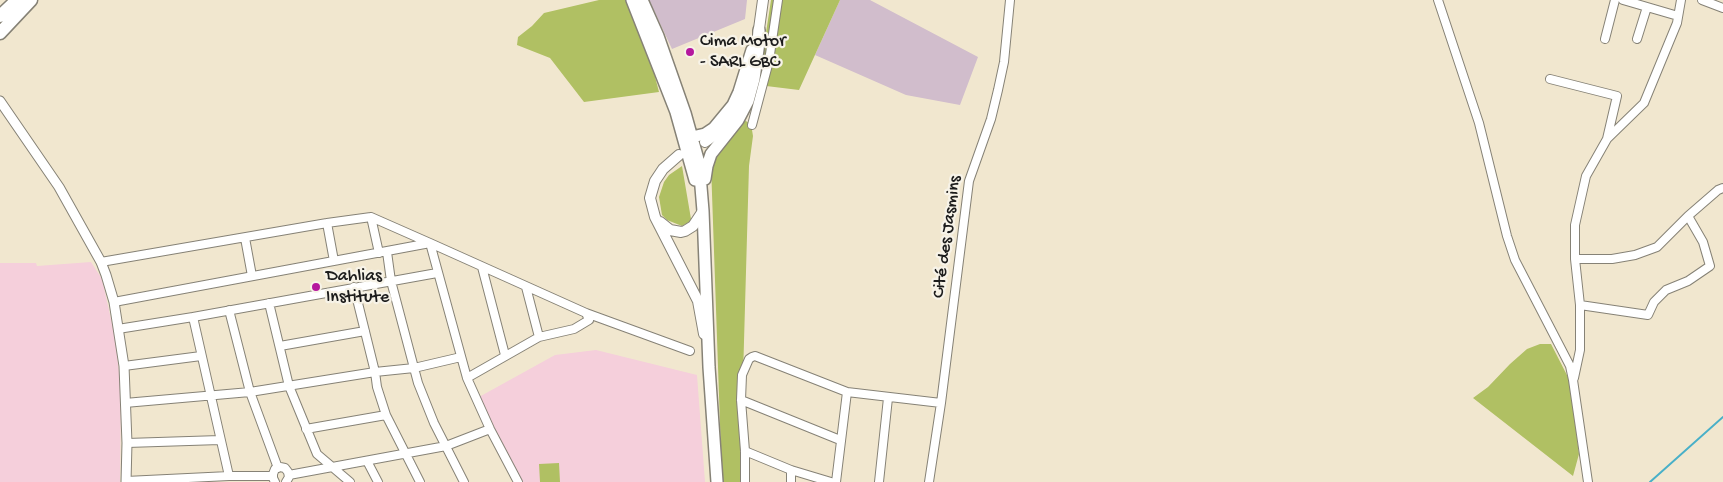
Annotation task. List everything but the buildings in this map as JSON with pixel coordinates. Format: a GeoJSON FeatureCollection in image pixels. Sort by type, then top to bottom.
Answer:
{"type":"FeatureCollection","features":[{"type":"Feature","properties":{"kind":"highway"},"geometry":{"type":"LineString","coordinates":[[0,16],[16,0]]}},
{"type":"Feature","properties":{"kind":"highway"},"geometry":{"type":"LineString","coordinates":[[0,32],[31,0]]}},
{"type":"Feature","properties":{"kind":"main road"},"geometry":{"type":"LineString","coordinates":[[632,0],[676,112],[704,211]]}},
{"type":"Feature","properties":{"kind":"main road"},"geometry":{"type":"LineString","coordinates":[[642,0],[661,44],[699,163],[704,211],[709,367],[717,482]]}},
{"type":"Feature","properties":{"kind":"main road"},"geometry":{"type":"LineString","coordinates":[[655,217],[670,230],[681,232],[693,226],[704,211],[706,172],[709,160],[715,148],[743,114],[750,95],[763,0]]}},
{"type":"Feature","properties":{"kind":"main road"},"geometry":{"type":"LineString","coordinates":[[692,137],[701,136],[714,128],[733,105],[759,30]]}},
{"type":"Feature","properties":{"kind":"main road"},"geometry":{"type":"LineString","coordinates":[[705,142],[723,128],[742,100],[749,79],[759,30]]}},
{"type":"Feature","properties":{"kind":"main road"},"geometry":{"type":"LineString","coordinates":[[680,155],[663,169],[655,181],[650,198],[655,217],[698,301],[709,367]]}},
{"type":"Feature","properties":{"kind":"street"},"geometry":{"type":"LineString","coordinates":[[752,125],[768,61],[778,0]]}},
{"type":"Feature","properties":{"kind":"street","name":"Cité des Jasmins"},"geometry":{"type":"LineString","coordinates":[[929,482],[970,181],[991,119],[998,90],[1004,62],[1010,0]]}},
{"type":"Feature","properties":{"kind":"street"},"geometry":{"type":"LineString","coordinates":[[1438,0],[1479,123],[1507,236],[1515,260],[1570,366],[1588,482]]}},
{"type":"Feature","properties":{"kind":"street"},"geometry":{"type":"LineString","coordinates":[[1605,39],[1615,0]]}},
{"type":"Feature","properties":{"kind":"street"},"geometry":{"type":"LineString","coordinates":[[1623,0],[1678,16]]}},
{"type":"Feature","properties":{"kind":"street"},"geometry":{"type":"LineString","coordinates":[[1573,380],[1580,350],[1580,306],[1575,259],[1575,226],[1586,176],[1607,139],[1644,103],[1678,16],[1681,0]]}},
{"type":"Feature","properties":{"kind":"street"},"geometry":{"type":"LineString","coordinates":[[1702,0],[1723,8]]}},
{"type":"Feature","properties":{"kind":"street"},"geometry":{"type":"LineString","coordinates":[[1637,38],[1647,7]]}},
{"type":"Feature","properties":{"kind":"street"},"geometry":{"type":"LineString","coordinates":[[1550,79],[1617,96],[1607,139]]}},
{"type":"Feature","properties":{"kind":"street"},"geometry":{"type":"LineString","coordinates":[[0,101],[59,187],[101,262],[106,275],[114,302],[124,366],[127,443],[126,481],[229,476],[274,481],[274,471],[278,468],[285,468],[287,480],[332,466],[366,462],[446,446],[490,429]]}},
{"type":"Feature","properties":{"kind":"street"},"geometry":{"type":"LineString","coordinates":[[1575,259],[1612,260],[1657,247],[1688,216],[1718,190],[1723,188]]}},
{"type":"Feature","properties":{"kind":"street"},"geometry":{"type":"LineString","coordinates":[[1580,306],[1648,315],[1654,302],[1666,290],[1688,281],[1710,266],[1703,242],[1688,216]]}},
{"type":"Feature","properties":{"kind":"street"},"geometry":{"type":"LineString","coordinates":[[101,262],[327,223],[371,218],[526,288],[586,313],[690,351]]}},
{"type":"Feature","properties":{"kind":"street"},"geometry":{"type":"LineString","coordinates":[[371,218],[383,252],[414,368],[434,423],[464,482]]}},
{"type":"Feature","properties":{"kind":"street"},"geometry":{"type":"LineString","coordinates":[[327,223],[334,260]]}},
{"type":"Feature","properties":{"kind":"street"},"geometry":{"type":"LineString","coordinates":[[245,238],[252,276]]}},
{"type":"Feature","properties":{"kind":"street"},"geometry":{"type":"LineString","coordinates":[[114,302],[334,260],[430,244]]}},
{"type":"Feature","properties":{"kind":"street"},"geometry":{"type":"LineString","coordinates":[[430,244],[467,378],[515,481]]}},
{"type":"Feature","properties":{"kind":"street"},"geometry":{"type":"LineString","coordinates":[[482,267],[505,355]]}},
{"type":"Feature","properties":{"kind":"street"},"geometry":{"type":"LineString","coordinates":[[118,328],[193,317],[438,273]]}},
{"type":"Feature","properties":{"kind":"street"},"geometry":{"type":"LineString","coordinates":[[354,287],[377,387],[386,415],[420,482]]}},
{"type":"Feature","properties":{"kind":"street"},"geometry":{"type":"LineString","coordinates":[[526,288],[538,337]]}},
{"type":"Feature","properties":{"kind":"street"},"geometry":{"type":"LineString","coordinates":[[269,303],[289,386],[317,454],[350,482]]}},
{"type":"Feature","properties":{"kind":"street"},"geometry":{"type":"LineString","coordinates":[[229,310],[250,392],[278,468]]}},
{"type":"Feature","properties":{"kind":"street"},"geometry":{"type":"LineString","coordinates":[[467,378],[538,337],[574,329],[589,320],[586,313]]}},
{"type":"Feature","properties":{"kind":"street"},"geometry":{"type":"LineString","coordinates":[[193,317],[229,476]]}},
{"type":"Feature","properties":{"kind":"street"},"geometry":{"type":"LineString","coordinates":[[280,346],[365,331]]}},
{"type":"Feature","properties":{"kind":"street"},"geometry":{"type":"LineString","coordinates":[[124,366],[201,356]]}},
{"type":"Feature","properties":{"kind":"street"},"geometry":{"type":"LineString","coordinates":[[744,482],[745,451],[741,400],[742,375],[749,359],[755,356],[847,392],[941,403]]}},
{"type":"Feature","properties":{"kind":"street"},"geometry":{"type":"LineString","coordinates":[[125,403],[250,392],[375,372],[414,368],[461,357]]}},
{"type":"Feature","properties":{"kind":"street"},"geometry":{"type":"LineString","coordinates":[[836,482],[847,392]]}},
{"type":"Feature","properties":{"kind":"street"},"geometry":{"type":"LineString","coordinates":[[879,482],[888,398]]}},
{"type":"Feature","properties":{"kind":"street"},"geometry":{"type":"LineString","coordinates":[[741,400],[840,440]]}},
{"type":"Feature","properties":{"kind":"street"},"geometry":{"type":"LineString","coordinates":[[306,429],[386,415]]}},
{"type":"Feature","properties":{"kind":"street"},"geometry":{"type":"LineString","coordinates":[[127,443],[220,440]]}},
{"type":"Feature","properties":{"kind":"street"},"geometry":{"type":"LineString","coordinates":[[745,451],[791,470],[830,482]]}},
{"type":"Feature","properties":{"kind":"street"},"geometry":{"type":"LineString","coordinates":[[366,462],[378,482]]}},
{"type":"Feature","properties":{"kind":"street"},"geometry":{"type":"LineString","coordinates":[[791,470],[791,482]]}},
{"type":"Feature","properties":{"kind":"shaded area"},"geometry":{"type":"Polygon","coordinates":[[[649,0],[747,0],[745,19],[672,49],[649,0]]]}},
{"type":"Feature","properties":{"kind":"shaded area"},"geometry":{"type":"Polygon","coordinates":[[[840,0],[870,0],[978,57],[960,105],[906,95],[815,55],[840,0]]]}},
{"type":"Feature","properties":{"kind":"shaded area"},"geometry":{"type":"Polygon","coordinates":[[[91,262],[102,279],[115,337],[121,389],[120,482],[0,482],[0,263],[36,263],[37,266],[91,262]]]}},
{"type":"Feature","properties":{"kind":"shaded area"},"geometry":{"type":"Polygon","coordinates":[[[596,350],[697,375],[705,482],[520,482],[479,397],[555,355],[596,350]]]}},
{"type":"Feature","properties":{"kind":"green space"},"geometry":{"type":"Polygon","coordinates":[[[599,0],[628,0],[647,46],[659,92],[584,102],[550,58],[517,45],[518,37],[544,13],[599,0]]]}},
{"type":"Feature","properties":{"kind":"green space"},"geometry":{"type":"Polygon","coordinates":[[[771,0],[840,0],[799,90],[758,85],[771,0]]]}},
{"type":"Feature","properties":{"kind":"green space"},"geometry":{"type":"Polygon","coordinates":[[[744,120],[751,124],[753,136],[749,166],[740,482],[722,482],[711,165],[717,151],[744,120]]]}},
{"type":"Feature","properties":{"kind":"green space"},"geometry":{"type":"Polygon","coordinates":[[[682,166],[691,219],[682,226],[667,220],[662,215],[659,197],[664,182],[669,175],[682,166]]]}},
{"type":"Feature","properties":{"kind":"green space"},"geometry":{"type":"Polygon","coordinates":[[[1540,344],[1551,344],[1570,381],[1579,454],[1573,476],[1473,398],[1488,387],[1527,349],[1540,344]]]}},
{"type":"Feature","properties":{"kind":"green space"},"geometry":{"type":"Polygon","coordinates":[[[559,463],[560,482],[540,482],[539,464],[559,463]]]}},
{"type":"Feature","properties":{"kind":"waterway"},"geometry":{"type":"LineString","coordinates":[[1650,482],[1723,417]]}},
{"type":"Feature","properties":{"kind":"place","name":"Cima Motor - SARL GBC"},"geometry":{"type":"Point","coordinates":[690,52]}},
{"type":"Feature","properties":{"kind":"place","name":"Dahlias Institute"},"geometry":{"type":"Point","coordinates":[316,287]}}]}
